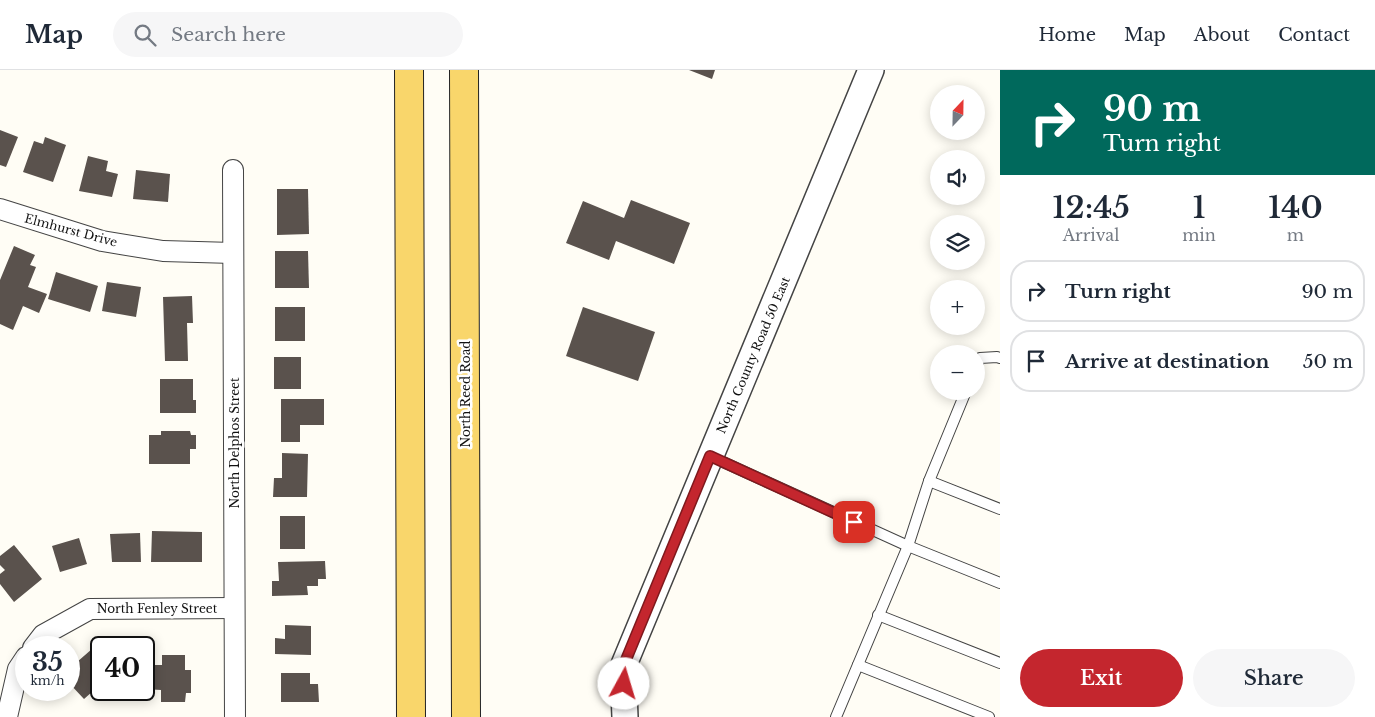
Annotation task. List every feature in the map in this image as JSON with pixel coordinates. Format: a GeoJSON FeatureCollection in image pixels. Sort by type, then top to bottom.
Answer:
{"type":"FeatureCollection","features":[{"type":"Feature","properties":{"kind":"main road"},"geometry":{"type":"LineString","coordinates":[[409,70],[411,717]]}},
{"type":"Feature","properties":{"kind":"main road","name":"North Reed Road"},"geometry":{"type":"LineString","coordinates":[[464,70],[466,717]]}},
{"type":"Feature","properties":{"kind":"street","name":"North County Road 50 East"},"geometry":{"type":"LineString","coordinates":[[625,717],[623,667],[871,70]]}},
{"type":"Feature","properties":{"kind":"street","name":"North Delphos Street"},"geometry":{"type":"LineString","coordinates":[[233,170],[235,717]]}},
{"type":"Feature","properties":{"kind":"street","name":"Elmhurst Drive"},"geometry":{"type":"LineString","coordinates":[[0,210],[102,241],[163,251],[233,253]]}},
{"type":"Feature","properties":{"kind":"street","name":"North Fenley Street"},"geometry":{"type":"LineString","coordinates":[[42,636],[90,608],[234,608]]}},
{"type":"Feature","properties":{"kind":"street"},"geometry":{"type":"LineString","coordinates":[[7,717],[15,681]]}},
{"type":"Feature","properties":{"kind":"lane"},"geometry":{"type":"LineString","coordinates":[[985,358],[1000,358]]}},
{"type":"Feature","properties":{"kind":"lane"},"geometry":{"type":"LineString","coordinates":[[836,717],[908,546],[929,481],[962,400]]}},
{"type":"Feature","properties":{"kind":"lane"},"geometry":{"type":"LineString","coordinates":[[710,456],[908,546],[1000,583]]}},
{"type":"Feature","properties":{"kind":"lane"},"geometry":{"type":"LineString","coordinates":[[929,481],[1000,509]]}},
{"type":"Feature","properties":{"kind":"lane"},"geometry":{"type":"LineString","coordinates":[[878,615],[1000,662]]}},
{"type":"Feature","properties":{"kind":"lane"},"geometry":{"type":"LineString","coordinates":[[858,664],[989,717]]}},
{"type":"Feature","properties":{"kind":"building"},"geometry":{"type":"Polygon","coordinates":[[[689,70],[715,70],[712,79],[689,70]]]}},
{"type":"Feature","properties":{"kind":"building"},"geometry":{"type":"Polygon","coordinates":[[[0,130],[18,137],[6,167],[0,165],[0,130]]]}},
{"type":"Feature","properties":{"kind":"building"},"geometry":{"type":"Polygon","coordinates":[[[45,137],[66,145],[53,182],[23,172],[34,141],[43,144],[45,137]]]}},
{"type":"Feature","properties":{"kind":"building"},"geometry":{"type":"Polygon","coordinates":[[[88,156],[108,161],[106,171],[118,174],[112,197],[79,191],[88,156]]]}},
{"type":"Feature","properties":{"kind":"building"},"geometry":{"type":"Polygon","coordinates":[[[136,170],[170,174],[168,202],[133,199],[136,170]]]}},
{"type":"Feature","properties":{"kind":"building"},"geometry":{"type":"Polygon","coordinates":[[[277,189],[308,189],[309,234],[277,235],[277,189]]]}},
{"type":"Feature","properties":{"kind":"building"},"geometry":{"type":"Polygon","coordinates":[[[631,200],[690,223],[674,264],[616,241],[609,260],[566,243],[583,201],[624,218],[631,200]]]}},
{"type":"Feature","properties":{"kind":"building"},"geometry":{"type":"Polygon","coordinates":[[[14,246],[35,255],[30,265],[36,267],[28,287],[47,294],[39,313],[23,306],[13,330],[0,324],[0,280],[14,246]]]}},
{"type":"Feature","properties":{"kind":"building"},"geometry":{"type":"Polygon","coordinates":[[[275,251],[308,251],[309,288],[275,288],[275,251]]]}},
{"type":"Feature","properties":{"kind":"building"},"geometry":{"type":"Polygon","coordinates":[[[56,272],[98,286],[90,312],[48,299],[56,272]]]}},
{"type":"Feature","properties":{"kind":"building"},"geometry":{"type":"Polygon","coordinates":[[[107,282],[141,287],[136,317],[102,311],[107,282]]]}},
{"type":"Feature","properties":{"kind":"building"},"geometry":{"type":"Polygon","coordinates":[[[192,296],[193,323],[187,323],[188,361],[165,361],[163,297],[192,296]]]}},
{"type":"Feature","properties":{"kind":"building"},"geometry":{"type":"Polygon","coordinates":[[[275,307],[305,307],[305,341],[275,341],[275,307]]]}},
{"type":"Feature","properties":{"kind":"building"},"geometry":{"type":"Polygon","coordinates":[[[583,307],[655,332],[638,381],[566,356],[583,307]]]}},
{"type":"Feature","properties":{"kind":"building"},"geometry":{"type":"Polygon","coordinates":[[[274,357],[301,357],[301,389],[274,389],[274,357]]]}},
{"type":"Feature","properties":{"kind":"building"},"geometry":{"type":"Polygon","coordinates":[[[160,379],[193,379],[193,400],[196,400],[196,413],[160,413],[160,379]]]}},
{"type":"Feature","properties":{"kind":"building"},"geometry":{"type":"Polygon","coordinates":[[[281,399],[324,399],[324,425],[300,425],[300,442],[281,442],[281,399]]]}},
{"type":"Feature","properties":{"kind":"building"},"geometry":{"type":"Polygon","coordinates":[[[161,431],[190,431],[191,435],[196,435],[196,449],[190,449],[190,464],[149,464],[149,435],[161,435],[161,431]]]}},
{"type":"Feature","properties":{"kind":"building"},"geometry":{"type":"Polygon","coordinates":[[[282,453],[308,454],[307,497],[273,497],[274,478],[282,478],[282,453]]]}},
{"type":"Feature","properties":{"kind":"building"},"geometry":{"type":"Polygon","coordinates":[[[280,516],[305,516],[305,549],[280,549],[280,516]]]}},
{"type":"Feature","properties":{"kind":"building"},"geometry":{"type":"Polygon","coordinates":[[[152,531],[202,532],[202,562],[151,562],[152,531]]]}},
{"type":"Feature","properties":{"kind":"building"},"geometry":{"type":"Polygon","coordinates":[[[140,533],[141,562],[112,562],[110,534],[140,533]]]}},
{"type":"Feature","properties":{"kind":"building"},"geometry":{"type":"Polygon","coordinates":[[[79,538],[87,564],[60,572],[52,546],[79,538]]]}},
{"type":"Feature","properties":{"kind":"building"},"geometry":{"type":"Polygon","coordinates":[[[14,545],[42,579],[14,602],[0,584],[0,574],[5,570],[0,565],[0,556],[14,545]]]}},
{"type":"Feature","properties":{"kind":"building"},"geometry":{"type":"Polygon","coordinates":[[[325,561],[326,579],[318,579],[318,586],[307,586],[308,595],[272,596],[272,581],[279,581],[278,562],[325,561]]]}},
{"type":"Feature","properties":{"kind":"building"},"geometry":{"type":"Polygon","coordinates":[[[285,625],[311,626],[311,655],[275,654],[275,638],[285,639],[285,625]]]}},
{"type":"Feature","properties":{"kind":"building"},"geometry":{"type":"Polygon","coordinates":[[[90,651],[90,694],[84,699],[80,695],[80,659],[90,651]]]}},
{"type":"Feature","properties":{"kind":"building"},"geometry":{"type":"Polygon","coordinates":[[[162,655],[185,655],[185,670],[191,670],[191,693],[186,693],[185,702],[161,702],[161,690],[155,690],[155,665],[162,665],[162,655]]]}},
{"type":"Feature","properties":{"kind":"building"},"geometry":{"type":"Polygon","coordinates":[[[281,673],[310,673],[310,684],[318,684],[319,702],[281,702],[281,673]]]}},
{"type":"Feature","properties":{"kind":"route"},"geometry":{"type":"LineString","coordinates":[[624,684],[623,667],[710,456],[854,522]]}}]}
